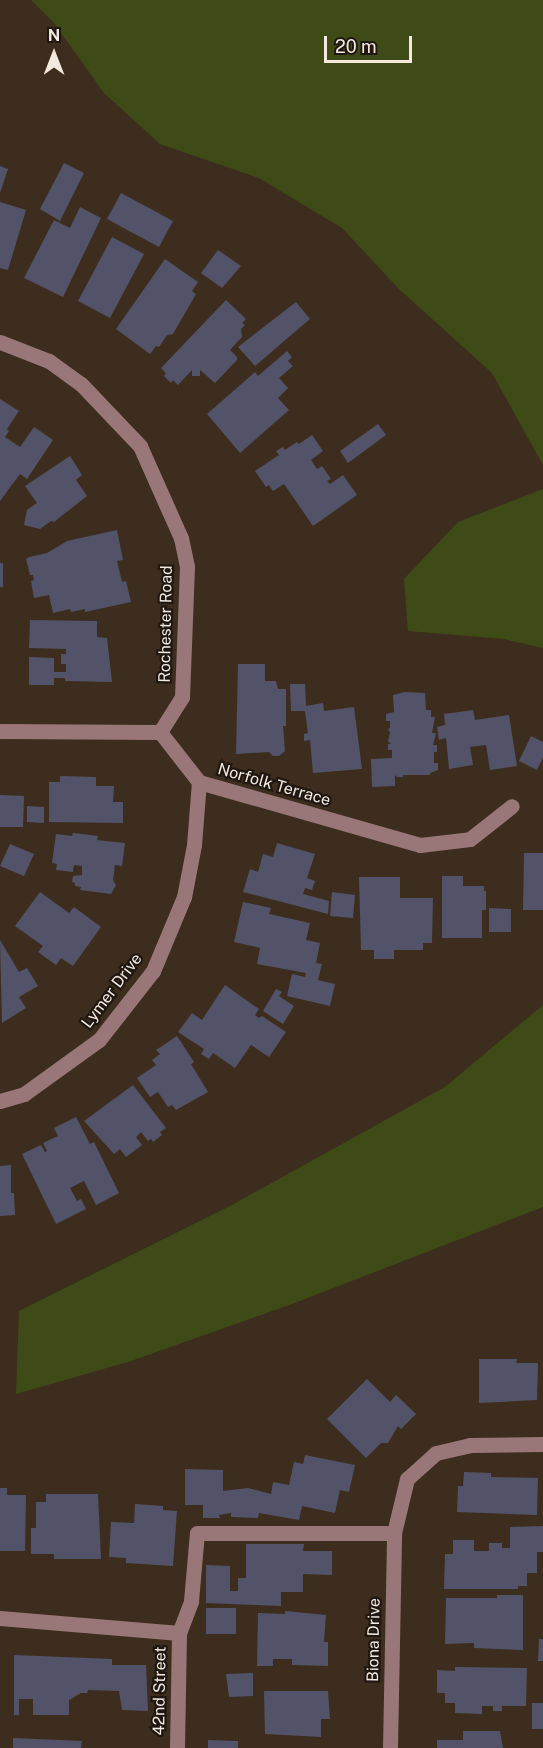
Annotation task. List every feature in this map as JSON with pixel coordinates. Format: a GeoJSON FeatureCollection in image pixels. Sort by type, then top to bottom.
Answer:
{"type":"FeatureCollection","features":[{"type":"Feature","properties":{"kind":"street","name":"Rochester Road"},"geometry":{"type":"LineString","coordinates":[[0,342],[49,361],[81,384],[140,446],[181,538],[187,567],[182,697],[160,732]]}},
{"type":"Feature","properties":{"kind":"street"},"geometry":{"type":"LineString","coordinates":[[0,731],[160,732]]}},
{"type":"Feature","properties":{"kind":"street","name":"Norfolk Terrace"},"geometry":{"type":"LineString","coordinates":[[160,732],[199,782],[420,845],[470,839],[512,806]]}},
{"type":"Feature","properties":{"kind":"street","name":"Lymer Drive"},"geometry":{"type":"LineString","coordinates":[[0,1101],[24,1094],[99,1040],[153,971],[184,897],[194,845],[199,782]]}},
{"type":"Feature","properties":{"kind":"street","name":"Biona Drive"},"geometry":{"type":"LineString","coordinates":[[390,1748],[394,1533],[407,1479],[436,1453],[470,1445],[543,1444]]}},
{"type":"Feature","properties":{"kind":"street","name":"42nd Street"},"geometry":{"type":"LineString","coordinates":[[177,1748],[179,1634],[191,1601],[197,1533],[394,1533]]}},
{"type":"Feature","properties":{"kind":"street"},"geometry":{"type":"LineString","coordinates":[[0,1618],[179,1634]]}},
{"type":"Feature","properties":{"kind":"green space"},"geometry":{"type":"Polygon","coordinates":[[[31,0],[543,0],[543,465],[492,373],[399,289],[342,228],[259,178],[160,144],[104,93],[54,23],[31,0]]]}},
{"type":"Feature","properties":{"kind":"green space"},"geometry":{"type":"Polygon","coordinates":[[[543,489],[543,648],[504,639],[408,631],[404,579],[458,522],[543,489]]]}},
{"type":"Feature","properties":{"kind":"green space"},"geometry":{"type":"Polygon","coordinates":[[[543,1005],[543,1207],[292,1304],[131,1361],[16,1394],[19,1311],[230,1206],[445,1087],[543,1005]]]}},
{"type":"Feature","properties":{"kind":"building"},"geometry":{"type":"Polygon","coordinates":[[[64,163],[84,173],[60,221],[40,209],[64,163]]]}},
{"type":"Feature","properties":{"kind":"building"},"geometry":{"type":"Polygon","coordinates":[[[0,166],[8,169],[0,193],[0,166]]]}},
{"type":"Feature","properties":{"kind":"building"},"geometry":{"type":"Polygon","coordinates":[[[121,193],[173,221],[159,247],[107,219],[121,193]]]}},
{"type":"Feature","properties":{"kind":"building"},"geometry":{"type":"Polygon","coordinates":[[[0,202],[26,210],[8,270],[0,268],[0,202]]]}},
{"type":"Feature","properties":{"kind":"building"},"geometry":{"type":"Polygon","coordinates":[[[80,207],[101,218],[63,297],[24,278],[54,220],[70,228],[80,207]]]}},
{"type":"Feature","properties":{"kind":"building"},"geometry":{"type":"Polygon","coordinates":[[[112,237],[144,254],[110,318],[78,301],[112,237]]]}},
{"type":"Feature","properties":{"kind":"building"},"geometry":{"type":"Polygon","coordinates":[[[218,250],[241,266],[222,288],[201,273],[218,250]]]}},
{"type":"Feature","properties":{"kind":"building"},"geometry":{"type":"Polygon","coordinates":[[[165,259],[198,282],[192,291],[196,294],[173,334],[167,335],[159,347],[156,346],[150,354],[116,329],[165,259]]]}},
{"type":"Feature","properties":{"kind":"building"},"geometry":{"type":"Polygon","coordinates":[[[226,300],[246,319],[242,323],[245,325],[241,329],[242,337],[230,350],[237,360],[215,383],[200,370],[200,376],[192,376],[192,370],[178,385],[173,380],[171,383],[164,376],[166,373],[161,368],[226,300]]]}},
{"type":"Feature","properties":{"kind":"building"},"geometry":{"type":"Polygon","coordinates":[[[296,302],[310,319],[255,366],[238,347],[296,302]]]}},
{"type":"Feature","properties":{"kind":"building"},"geometry":{"type":"Polygon","coordinates":[[[287,351],[292,357],[288,361],[293,366],[279,378],[288,388],[278,398],[289,410],[240,453],[207,414],[255,372],[258,376],[287,351]]]}},
{"type":"Feature","properties":{"kind":"building"},"geometry":{"type":"Polygon","coordinates":[[[0,399],[19,411],[7,429],[9,431],[5,437],[20,447],[34,427],[53,440],[27,479],[20,474],[0,501],[0,399]]]}},
{"type":"Feature","properties":{"kind":"building"},"geometry":{"type":"Polygon","coordinates":[[[378,424],[386,435],[348,463],[340,451],[378,424]]]}},
{"type":"Feature","properties":{"kind":"building"},"geometry":{"type":"Polygon","coordinates":[[[312,435],[323,451],[311,460],[317,469],[322,466],[331,479],[327,481],[330,484],[343,475],[357,495],[313,526],[284,484],[273,491],[269,485],[266,487],[255,471],[279,455],[276,451],[283,447],[285,450],[297,442],[299,444],[312,435]]]}},
{"type":"Feature","properties":{"kind":"building"},"geometry":{"type":"Polygon","coordinates":[[[70,456],[82,475],[76,480],[87,496],[54,522],[51,521],[40,529],[24,525],[27,510],[37,503],[25,486],[70,456]]]}},
{"type":"Feature","properties":{"kind":"building"},"geometry":{"type":"Polygon","coordinates":[[[117,530],[123,560],[117,561],[122,582],[126,581],[131,602],[85,612],[85,609],[71,612],[70,609],[53,613],[49,595],[34,598],[31,581],[34,580],[33,575],[30,575],[26,559],[47,553],[67,541],[117,530]]]}},
{"type":"Feature","properties":{"kind":"building"},"geometry":{"type":"Polygon","coordinates":[[[0,563],[3,563],[3,587],[0,587],[0,563]]]}},
{"type":"Feature","properties":{"kind":"building"},"geometry":{"type":"Polygon","coordinates":[[[30,620],[97,621],[97,637],[107,638],[112,682],[65,681],[65,678],[54,678],[54,685],[29,685],[29,657],[54,658],[54,672],[66,672],[66,664],[61,664],[61,654],[66,654],[66,649],[29,648],[30,620]]]}},
{"type":"Feature","properties":{"kind":"building"},"geometry":{"type":"Polygon","coordinates":[[[238,664],[265,664],[265,681],[276,681],[278,689],[286,689],[286,726],[283,726],[285,751],[279,756],[273,756],[269,752],[236,754],[238,664]]]}},
{"type":"Feature","properties":{"kind":"building"},"geometry":{"type":"Polygon","coordinates":[[[290,684],[305,684],[306,706],[323,703],[324,711],[354,707],[362,769],[313,773],[310,740],[304,741],[304,734],[308,733],[305,711],[291,711],[290,684]]]}},
{"type":"Feature","properties":{"kind":"building"},"geometry":{"type":"Polygon","coordinates":[[[405,692],[425,693],[426,710],[431,710],[431,717],[435,717],[432,733],[436,733],[433,745],[437,745],[437,752],[434,752],[434,763],[438,763],[438,770],[430,775],[397,777],[395,775],[395,786],[372,787],[371,759],[392,758],[392,750],[388,750],[388,744],[391,744],[388,741],[390,721],[386,721],[386,714],[394,712],[393,695],[405,692]]]}},
{"type":"Feature","properties":{"kind":"building"},"geometry":{"type":"Polygon","coordinates":[[[473,710],[475,720],[509,715],[517,766],[490,770],[486,745],[470,747],[473,765],[449,769],[446,738],[439,740],[437,727],[445,725],[444,714],[473,710]]]}},
{"type":"Feature","properties":{"kind":"building"},"geometry":{"type":"Polygon","coordinates":[[[531,736],[543,742],[543,757],[537,770],[519,761],[531,736]]]}},
{"type":"Feature","properties":{"kind":"building"},"geometry":{"type":"Polygon","coordinates":[[[60,776],[96,777],[96,786],[114,786],[113,802],[123,802],[123,823],[49,822],[49,782],[60,782],[60,776]]]}},
{"type":"Feature","properties":{"kind":"building"},"geometry":{"type":"Polygon","coordinates":[[[0,795],[24,796],[23,827],[0,827],[0,795]]]}},
{"type":"Feature","properties":{"kind":"building"},"geometry":{"type":"Polygon","coordinates":[[[27,806],[44,807],[44,823],[27,822],[27,806]]]}},
{"type":"Feature","properties":{"kind":"building"},"geometry":{"type":"Polygon","coordinates":[[[73,833],[98,836],[97,840],[125,843],[122,866],[115,865],[113,880],[116,885],[111,894],[80,890],[81,887],[75,886],[72,882],[73,876],[82,875],[82,866],[74,865],[73,872],[56,870],[57,864],[52,863],[56,834],[72,836],[73,833]]]}},
{"type":"Feature","properties":{"kind":"building"},"geometry":{"type":"Polygon","coordinates":[[[277,843],[315,854],[307,878],[315,881],[312,890],[305,888],[303,894],[329,901],[328,914],[243,892],[250,869],[258,872],[263,854],[273,857],[277,843]]]}},
{"type":"Feature","properties":{"kind":"building"},"geometry":{"type":"Polygon","coordinates":[[[10,844],[34,854],[24,876],[0,866],[10,844]]]}},
{"type":"Feature","properties":{"kind":"building"},"geometry":{"type":"Polygon","coordinates":[[[524,853],[543,853],[543,910],[523,910],[524,853]]]}},
{"type":"Feature","properties":{"kind":"building"},"geometry":{"type":"Polygon","coordinates":[[[442,876],[463,876],[463,886],[484,886],[486,910],[482,910],[482,938],[442,938],[442,876]]]}},
{"type":"Feature","properties":{"kind":"building"},"geometry":{"type":"Polygon","coordinates":[[[359,877],[400,877],[400,898],[433,898],[432,943],[423,943],[423,950],[394,950],[394,959],[374,959],[374,950],[361,950],[359,877]]]}},
{"type":"Feature","properties":{"kind":"building"},"geometry":{"type":"Polygon","coordinates":[[[40,892],[69,913],[74,907],[101,927],[73,966],[61,958],[56,965],[38,952],[43,946],[15,926],[40,892]]]}},
{"type":"Feature","properties":{"kind":"building"},"geometry":{"type":"Polygon","coordinates":[[[332,892],[355,895],[353,918],[330,916],[332,892]]]}},
{"type":"Feature","properties":{"kind":"building"},"geometry":{"type":"Polygon","coordinates":[[[243,902],[271,908],[269,914],[310,923],[306,940],[320,943],[316,963],[322,964],[318,980],[335,984],[330,1006],[287,996],[292,974],[305,977],[306,973],[257,964],[260,948],[234,942],[243,902]]]}},
{"type":"Feature","properties":{"kind":"building"},"geometry":{"type":"Polygon","coordinates":[[[489,908],[511,909],[511,932],[489,932],[489,908]]]}},
{"type":"Feature","properties":{"kind":"building"},"geometry":{"type":"Polygon","coordinates":[[[0,940],[19,972],[27,968],[38,986],[19,997],[26,1008],[2,1023],[0,940]]]}},
{"type":"Feature","properties":{"kind":"building"},"geometry":{"type":"Polygon","coordinates":[[[225,985],[259,1009],[255,1015],[259,1018],[262,1016],[286,1032],[269,1057],[251,1045],[235,1068],[213,1053],[209,1059],[201,1054],[204,1049],[178,1032],[192,1013],[202,1020],[225,985]]]}},
{"type":"Feature","properties":{"kind":"building"},"geometry":{"type":"Polygon","coordinates":[[[276,989],[282,992],[279,996],[294,1006],[283,1024],[263,1011],[276,989]]]}},
{"type":"Feature","properties":{"kind":"building"},"geometry":{"type":"Polygon","coordinates":[[[177,1036],[194,1062],[191,1064],[208,1092],[176,1110],[172,1105],[168,1107],[158,1092],[150,1097],[137,1078],[156,1065],[152,1060],[160,1054],[156,1050],[177,1036]]]}},
{"type":"Feature","properties":{"kind":"building"},"geometry":{"type":"Polygon","coordinates":[[[133,1085],[166,1128],[160,1132],[162,1135],[153,1142],[151,1139],[148,1141],[141,1132],[136,1137],[142,1145],[126,1157],[120,1149],[114,1154],[84,1121],[133,1085]]]}},
{"type":"Feature","properties":{"kind":"building"},"geometry":{"type":"Polygon","coordinates":[[[76,1117],[90,1144],[94,1142],[119,1193],[96,1205],[84,1181],[70,1188],[77,1201],[81,1199],[86,1209],[56,1224],[22,1154],[41,1145],[45,1152],[47,1151],[43,1143],[58,1136],[54,1128],[76,1117]]]}},
{"type":"Feature","properties":{"kind":"building"},"geometry":{"type":"Polygon","coordinates":[[[11,1165],[11,1193],[14,1193],[15,1215],[0,1216],[0,1166],[11,1165]]]}},
{"type":"Feature","properties":{"kind":"building"},"geometry":{"type":"Polygon","coordinates":[[[479,1359],[517,1359],[516,1363],[538,1363],[537,1400],[479,1403],[479,1359]]]}},
{"type":"Feature","properties":{"kind":"building"},"geometry":{"type":"Polygon","coordinates":[[[367,1379],[390,1402],[396,1395],[416,1414],[401,1429],[398,1426],[388,1443],[381,1443],[366,1458],[327,1419],[367,1379]]]}},
{"type":"Feature","properties":{"kind":"building"},"geometry":{"type":"Polygon","coordinates":[[[305,1455],[355,1465],[349,1492],[340,1490],[335,1513],[302,1506],[299,1520],[259,1513],[258,1518],[231,1517],[231,1513],[219,1515],[220,1518],[203,1518],[203,1505],[185,1505],[185,1469],[223,1470],[223,1491],[248,1488],[271,1494],[273,1482],[289,1485],[294,1462],[303,1464],[305,1455]]]}},
{"type":"Feature","properties":{"kind":"building"},"geometry":{"type":"Polygon","coordinates":[[[464,1472],[491,1473],[491,1477],[538,1478],[537,1515],[457,1512],[458,1486],[463,1486],[464,1472]]]}},
{"type":"Feature","properties":{"kind":"building"},"geometry":{"type":"Polygon","coordinates":[[[0,1488],[7,1488],[7,1495],[26,1495],[25,1551],[0,1551],[0,1488]]]}},
{"type":"Feature","properties":{"kind":"building"},"geometry":{"type":"Polygon","coordinates":[[[46,1494],[98,1494],[101,1559],[54,1559],[54,1554],[31,1554],[31,1528],[36,1528],[36,1502],[46,1502],[46,1494]]]}},
{"type":"Feature","properties":{"kind":"building"},"geometry":{"type":"Polygon","coordinates":[[[135,1504],[163,1506],[163,1510],[177,1511],[173,1566],[126,1563],[126,1558],[109,1557],[111,1522],[134,1523],[135,1504]]]}},
{"type":"Feature","properties":{"kind":"building"},"geometry":{"type":"Polygon","coordinates":[[[543,1526],[543,1552],[537,1552],[537,1573],[527,1573],[527,1586],[518,1586],[518,1589],[444,1589],[445,1554],[453,1554],[453,1540],[474,1540],[474,1551],[489,1551],[489,1543],[502,1543],[502,1548],[510,1548],[510,1527],[543,1526]]]}},
{"type":"Feature","properties":{"kind":"building"},"geometry":{"type":"Polygon","coordinates":[[[246,1544],[304,1544],[303,1551],[332,1551],[332,1575],[303,1574],[303,1592],[281,1592],[281,1606],[206,1603],[206,1565],[230,1566],[230,1591],[238,1591],[238,1578],[246,1578],[246,1544]]]}},
{"type":"Feature","properties":{"kind":"building"},"geometry":{"type":"Polygon","coordinates":[[[497,1595],[523,1595],[523,1650],[474,1648],[474,1643],[445,1644],[446,1598],[497,1598],[497,1595]]]}},
{"type":"Feature","properties":{"kind":"building"},"geometry":{"type":"Polygon","coordinates":[[[206,1608],[236,1608],[236,1634],[206,1634],[206,1608]]]}},
{"type":"Feature","properties":{"kind":"building"},"geometry":{"type":"Polygon","coordinates":[[[285,1611],[326,1615],[324,1642],[328,1642],[328,1666],[292,1665],[292,1659],[273,1659],[273,1666],[257,1666],[258,1613],[285,1614],[285,1611]]]}},
{"type":"Feature","properties":{"kind":"building"},"geometry":{"type":"Polygon","coordinates":[[[539,1639],[543,1639],[543,1661],[538,1661],[539,1639]]]}},
{"type":"Feature","properties":{"kind":"building"},"geometry":{"type":"Polygon","coordinates":[[[14,1655],[112,1659],[112,1665],[146,1665],[148,1711],[122,1710],[119,1691],[88,1690],[87,1693],[81,1693],[69,1700],[69,1715],[33,1715],[33,1699],[19,1699],[19,1715],[14,1715],[14,1655]]]}},
{"type":"Feature","properties":{"kind":"building"},"geometry":{"type":"Polygon","coordinates":[[[455,1667],[527,1668],[526,1706],[502,1706],[502,1711],[493,1711],[493,1706],[482,1706],[482,1714],[455,1713],[455,1703],[445,1703],[445,1693],[437,1693],[437,1670],[455,1671],[455,1667]]]}},
{"type":"Feature","properties":{"kind":"building"},"geometry":{"type":"Polygon","coordinates":[[[253,1673],[253,1696],[229,1697],[226,1674],[253,1673]]]}},
{"type":"Feature","properties":{"kind":"building"},"geometry":{"type":"Polygon","coordinates":[[[264,1691],[328,1691],[330,1719],[321,1719],[321,1737],[265,1734],[264,1691]]]}},
{"type":"Feature","properties":{"kind":"building"},"geometry":{"type":"Polygon","coordinates":[[[532,1703],[543,1703],[543,1729],[532,1729],[532,1703]]]}},
{"type":"Feature","properties":{"kind":"building"},"geometry":{"type":"Polygon","coordinates":[[[463,1731],[500,1731],[503,1748],[437,1748],[437,1740],[463,1740],[463,1731]]]}},
{"type":"Feature","properties":{"kind":"building"},"geometry":{"type":"Polygon","coordinates":[[[13,1738],[82,1741],[81,1748],[13,1748],[13,1738]]]}},
{"type":"Feature","properties":{"kind":"building"},"geometry":{"type":"Polygon","coordinates":[[[208,1740],[238,1741],[238,1748],[208,1748],[208,1740]]]}}]}
